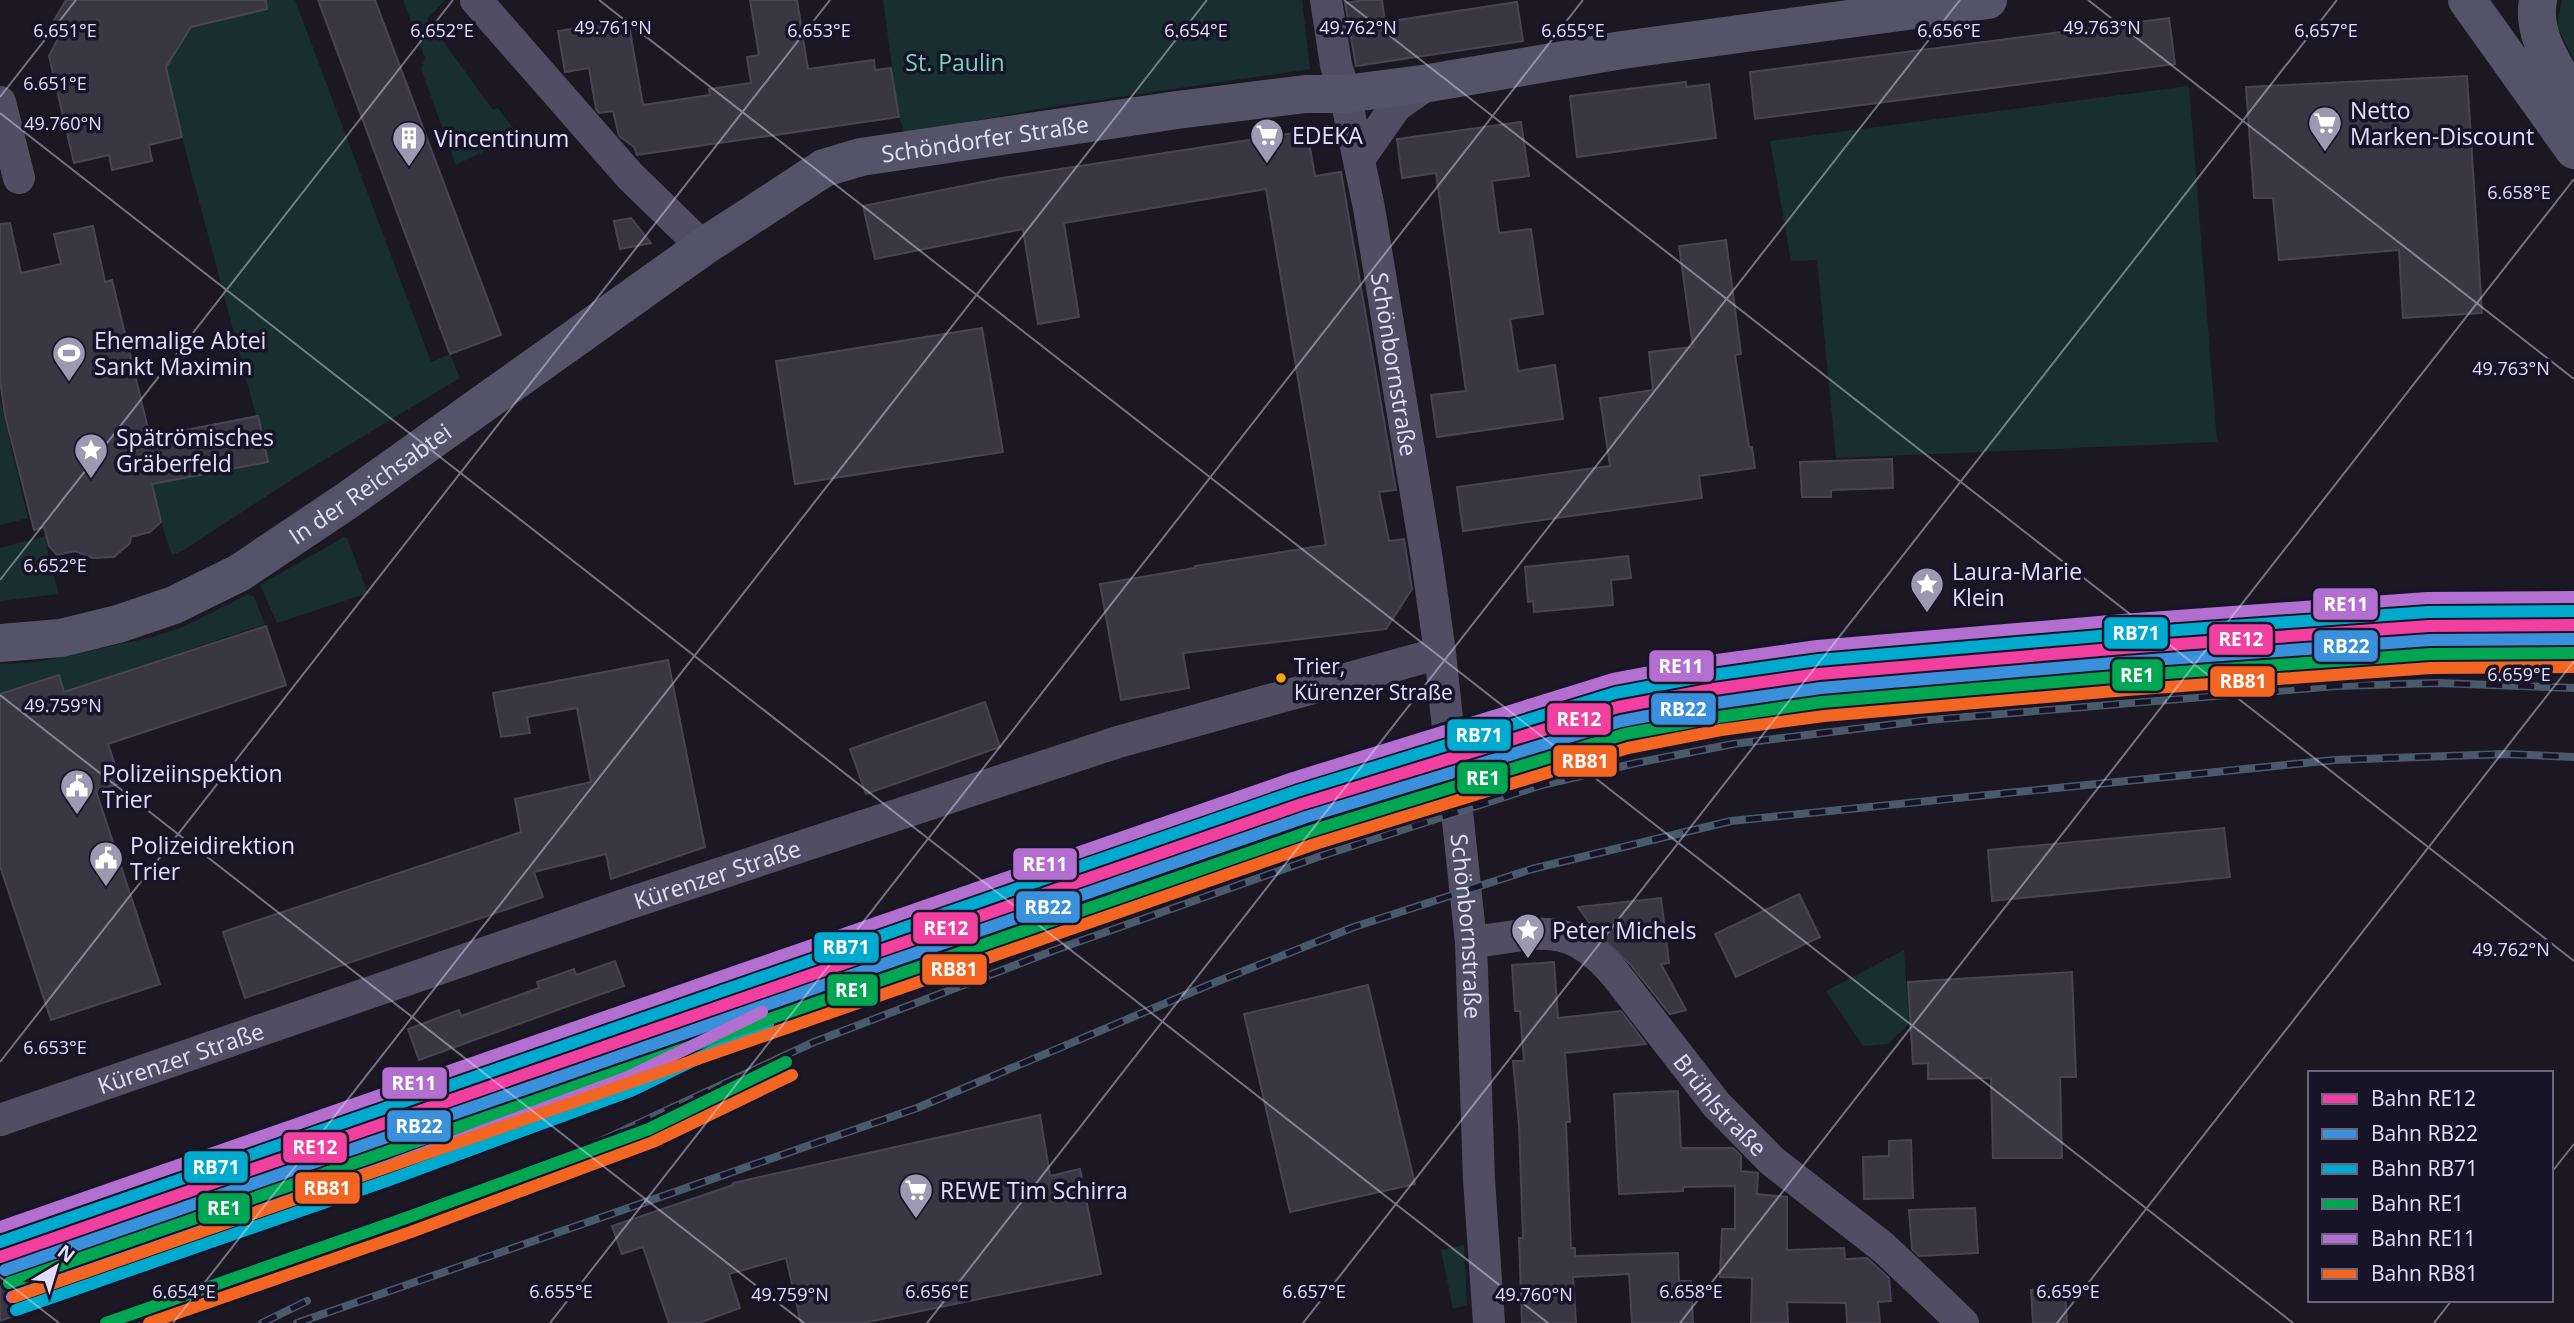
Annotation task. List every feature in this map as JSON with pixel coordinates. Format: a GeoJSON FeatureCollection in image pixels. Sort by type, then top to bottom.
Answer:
{"type":"FeatureCollection","features":[{"type":"Feature","properties":{"kind":"main road","name":"Schöndorfer Straße"},"geometry":{"type":"LineString","coordinates":[[1622,50],[1784,0]]}},
{"type":"Feature","properties":{"kind":"main road","name":"Schöndorfer Straße"},"geometry":{"type":"LineString","coordinates":[[704,247],[824,168],[861,157],[1177,110],[1306,94],[1345,94],[1429,83],[1884,6],[1988,0]]}},
{"type":"Feature","properties":{"kind":"main road"},"geometry":{"type":"LineString","coordinates":[[2467,0],[2574,150]]}},
{"type":"Feature","properties":{"kind":"main road"},"geometry":{"type":"LineString","coordinates":[[2538,0],[2536,23],[2539,36],[2574,101]]}},
{"type":"Feature","properties":{"kind":"main road","name":"In der Reichsabtei"},"geometry":{"type":"LineString","coordinates":[[0,643],[61,638],[118,624],[174,605],[239,573],[348,500],[704,247]]}},
{"type":"Feature","properties":{"kind":"street"},"geometry":{"type":"LineString","coordinates":[[476,0],[630,176],[704,247]]}},
{"type":"Feature","properties":{"kind":"street","name":"Schönbornstraße"},"geometry":{"type":"LineString","coordinates":[[1326,0],[1336,65],[1359,159],[1427,560],[1440,653],[1471,942],[1479,1180],[1489,1323]]}},
{"type":"Feature","properties":{"kind":"street"},"geometry":{"type":"LineString","coordinates":[[1359,159],[1396,106],[1429,83]]}},
{"type":"Feature","properties":{"kind":"street"},"geometry":{"type":"LineString","coordinates":[[0,102],[19,178]]}},
{"type":"Feature","properties":{"kind":"street","name":"Kürenzer Straße"},"geometry":{"type":"LineString","coordinates":[[0,1120],[749,863],[1118,742],[1440,653]]}},
{"type":"Feature","properties":{"kind":"street","name":"Brühlstraße"},"geometry":{"type":"LineString","coordinates":[[1471,942],[1547,933],[1567,936],[1584,944],[1601,957],[1716,1104],[1763,1152],[1884,1248],[1963,1323]]}},
{"type":"Feature","properties":{"kind":"green space"},"geometry":{"type":"Polygon","coordinates":[[[258,0],[295,0],[431,362],[450,354],[460,378],[172,555],[151,480],[189,477],[268,461],[166,67],[191,27],[258,0]]]}},
{"type":"Feature","properties":{"kind":"green space"},"geometry":{"type":"Polygon","coordinates":[[[403,0],[445,0],[427,19],[493,110],[498,108],[518,135],[456,165],[421,69],[425,58],[403,0]]]}},
{"type":"Feature","properties":{"kind":"green space","name":"St. Paulin"},"geometry":{"type":"Polygon","coordinates":[[[883,0],[1302,0],[1310,69],[1044,108],[905,134],[899,117],[883,0]]]}},
{"type":"Feature","properties":{"kind":"green space"},"geometry":{"type":"Polygon","coordinates":[[[2562,0],[2574,0],[2574,60],[2557,26],[2562,0]]]}},
{"type":"Feature","properties":{"kind":"green space"},"geometry":{"type":"Polygon","coordinates":[[[2189,86],[2217,442],[1836,458],[1817,260],[1791,261],[1770,141],[2189,86]]]}},
{"type":"Feature","properties":{"kind":"green space"},"geometry":{"type":"Polygon","coordinates":[[[0,399],[28,518],[0,525],[0,399]]]}},
{"type":"Feature","properties":{"kind":"green space"},"geometry":{"type":"Polygon","coordinates":[[[46,536],[49,560],[59,594],[0,601],[0,548],[46,536]]]}},
{"type":"Feature","properties":{"kind":"green space"},"geometry":{"type":"Polygon","coordinates":[[[344,537],[347,538],[368,593],[277,623],[260,585],[344,537]]]}},
{"type":"Feature","properties":{"kind":"green space"},"geometry":{"type":"Polygon","coordinates":[[[248,594],[254,597],[265,624],[64,692],[58,675],[0,694],[0,664],[38,662],[153,637],[183,627],[248,594]]]}},
{"type":"Feature","properties":{"kind":"green space"},"geometry":{"type":"Polygon","coordinates":[[[1904,950],[1909,1024],[1888,1044],[1863,1046],[1826,991],[1904,950]]]}},
{"type":"Feature","properties":{"kind":"green space"},"geometry":{"type":"Polygon","coordinates":[[[1464,1245],[1467,1305],[1453,1309],[1441,1250],[1464,1245]]]}},
{"type":"Feature","properties":{"kind":"building"},"geometry":{"type":"Polygon","coordinates":[[[66,0],[266,0],[267,9],[191,27],[166,67],[182,137],[149,145],[152,161],[112,170],[109,155],[74,163],[49,56],[61,33],[50,27],[66,0]]]}},
{"type":"Feature","properties":{"kind":"building","name":"Vincentinum"},"geometry":{"type":"Polygon","coordinates":[[[318,0],[375,0],[501,335],[450,354],[318,0]]]}},
{"type":"Feature","properties":{"kind":"building"},"geometry":{"type":"Polygon","coordinates":[[[750,0],[797,0],[808,69],[874,60],[875,70],[891,68],[899,117],[637,155],[634,147],[619,136],[613,111],[599,113],[596,109],[589,68],[565,72],[558,31],[628,20],[643,105],[710,95],[709,89],[751,83],[747,57],[759,55],[750,0]]]}},
{"type":"Feature","properties":{"kind":"building"},"geometry":{"type":"Polygon","coordinates":[[[1382,0],[1385,22],[1517,2],[1523,41],[1356,66],[1345,3],[1382,0]]]}},
{"type":"Feature","properties":{"kind":"building"},"geometry":{"type":"Polygon","coordinates":[[[2169,18],[2175,64],[1755,119],[1750,72],[2169,18]]]}},
{"type":"Feature","properties":{"kind":"building"},"geometry":{"type":"Polygon","coordinates":[[[2467,76],[2482,313],[2403,318],[2399,250],[2279,260],[2273,198],[2254,198],[2246,87],[2467,76]]]}},
{"type":"Feature","properties":{"kind":"building"},"geometry":{"type":"Polygon","coordinates":[[[1686,82],[1686,87],[1709,84],[1716,138],[1577,157],[1570,96],[1686,82]]]}},
{"type":"Feature","properties":{"kind":"building"},"geometry":{"type":"Polygon","coordinates":[[[1521,122],[1529,176],[1492,181],[1499,233],[1531,229],[1543,314],[1510,319],[1518,371],[1555,365],[1563,419],[1437,437],[1431,395],[1466,391],[1436,173],[1402,178],[1397,139],[1521,122]]]}},
{"type":"Feature","properties":{"kind":"building"},"geometry":{"type":"Polygon","coordinates":[[[1307,131],[1315,176],[1341,172],[1396,490],[1379,492],[1389,541],[1404,539],[1412,589],[1386,629],[1183,653],[1189,688],[1121,700],[1100,584],[1326,545],[1266,189],[1064,223],[1079,317],[1038,324],[1023,229],[875,259],[863,206],[1002,178],[1307,131]]]}},
{"type":"Feature","properties":{"kind":"building"},"geometry":{"type":"Polygon","coordinates":[[[631,218],[651,243],[620,249],[614,221],[631,218]]]}},
{"type":"Feature","properties":{"kind":"building","name":"Ehemalige Abtei Sankt Maximin"},"geometry":{"type":"Polygon","coordinates":[[[10,223],[21,273],[61,264],[54,234],[93,226],[105,282],[112,280],[150,437],[258,416],[268,462],[152,484],[161,522],[150,532],[131,537],[130,543],[114,557],[93,558],[75,551],[57,555],[49,546],[44,527],[34,530],[5,415],[0,380],[0,224],[10,223]]]}},
{"type":"Feature","properties":{"kind":"building"},"geometry":{"type":"Polygon","coordinates":[[[1726,240],[1741,354],[1735,355],[1749,447],[1752,447],[1755,468],[1699,476],[1702,498],[1463,531],[1457,487],[1610,466],[1600,398],[1653,390],[1649,352],[1693,347],[1679,246],[1726,240]]]}},
{"type":"Feature","properties":{"kind":"building"},"geometry":{"type":"Polygon","coordinates":[[[982,328],[1003,452],[795,484],[776,361],[982,328]]]}},
{"type":"Feature","properties":{"kind":"building"},"geometry":{"type":"Polygon","coordinates":[[[1892,459],[1893,488],[1831,490],[1831,497],[1802,497],[1800,462],[1892,459]]]}},
{"type":"Feature","properties":{"kind":"building"},"geometry":{"type":"Polygon","coordinates":[[[1628,556],[1631,578],[1611,580],[1613,605],[1534,612],[1533,601],[1528,602],[1525,567],[1628,556]]]}},
{"type":"Feature","properties":{"kind":"building"},"geometry":{"type":"Polygon","coordinates":[[[266,626],[286,685],[108,744],[121,783],[96,791],[160,984],[51,1020],[0,866],[0,694],[59,675],[64,692],[266,626]]]}},
{"type":"Feature","properties":{"kind":"building"},"geometry":{"type":"Polygon","coordinates":[[[668,660],[705,847],[611,879],[606,854],[534,872],[543,897],[245,998],[223,932],[521,832],[515,799],[591,782],[577,708],[527,717],[530,733],[501,737],[493,693],[668,660]]]}},
{"type":"Feature","properties":{"kind":"building"},"geometry":{"type":"Polygon","coordinates":[[[985,702],[1000,747],[866,794],[850,749],[985,702]]]}},
{"type":"Feature","properties":{"kind":"building"},"geometry":{"type":"Polygon","coordinates":[[[2224,828],[2230,877],[1992,901],[1988,850],[2224,828]]]}},
{"type":"Feature","properties":{"kind":"building"},"geometry":{"type":"Polygon","coordinates":[[[1799,894],[1820,937],[1736,977],[1715,934],[1799,894]]]}},
{"type":"Feature","properties":{"kind":"building"},"geometry":{"type":"Polygon","coordinates":[[[1661,898],[1669,963],[1661,964],[1686,1010],[1670,1014],[1630,964],[1597,933],[1578,907],[1661,898]]]}},
{"type":"Feature","properties":{"kind":"building"},"geometry":{"type":"Polygon","coordinates":[[[615,961],[624,986],[419,1060],[408,1029],[459,1010],[461,1016],[539,988],[537,982],[574,969],[576,975],[615,961]]]}},
{"type":"Feature","properties":{"kind":"building"},"geometry":{"type":"Polygon","coordinates":[[[1554,962],[1558,1018],[1621,1011],[1646,1044],[1565,1053],[1570,1122],[1566,1122],[1571,1248],[1575,1248],[1575,1256],[1678,1253],[1679,1281],[1691,1281],[1693,1323],[1632,1323],[1629,1274],[1573,1277],[1576,1323],[1522,1323],[1519,1238],[1523,1238],[1519,1125],[1513,1061],[1524,1061],[1520,1011],[1515,1011],[1512,965],[1554,962]]]}},
{"type":"Feature","properties":{"kind":"building"},"geometry":{"type":"Polygon","coordinates":[[[2072,972],[2076,1077],[2060,1077],[2062,1158],[1993,1158],[1991,1078],[1928,1079],[1928,1063],[1913,1064],[1908,982],[2072,972]]]}},
{"type":"Feature","properties":{"kind":"building"},"geometry":{"type":"Polygon","coordinates":[[[1368,985],[1415,1184],[1290,1212],[1244,1014],[1368,985]]]}},
{"type":"Feature","properties":{"kind":"building"},"geometry":{"type":"Polygon","coordinates":[[[1678,1091],[1681,1148],[1733,1148],[1741,1156],[1741,1171],[1758,1173],[1757,1194],[1787,1197],[1787,1250],[1844,1248],[1845,1259],[1867,1258],[1889,1278],[1891,1301],[1878,1302],[1880,1323],[1847,1323],[1846,1303],[1787,1302],[1788,1323],[1751,1323],[1752,1278],[1720,1277],[1722,1229],[1735,1229],[1735,1186],[1683,1187],[1683,1191],[1619,1194],[1614,1094],[1678,1091]]]}},
{"type":"Feature","properties":{"kind":"building","name":"REWE Tim Schirra"},"geometry":{"type":"Polygon","coordinates":[[[1040,1115],[1050,1176],[1080,1169],[1101,1274],[863,1323],[801,1323],[786,1258],[729,1274],[740,1308],[699,1323],[669,1323],[643,1247],[622,1254],[612,1226],[733,1183],[1040,1115]]]}},
{"type":"Feature","properties":{"kind":"building"},"geometry":{"type":"Polygon","coordinates":[[[1911,1140],[1913,1198],[1864,1199],[1863,1157],[1889,1156],[1889,1141],[1911,1140]]]}},
{"type":"Feature","properties":{"kind":"building"},"geometry":{"type":"Polygon","coordinates":[[[1975,1208],[1978,1253],[1919,1256],[1912,1249],[1909,1210],[1975,1208]]]}},
{"type":"Feature","properties":{"kind":"building"},"geometry":{"type":"Polygon","coordinates":[[[29,1276],[40,1307],[0,1321],[0,1286],[29,1276]]]}},
{"type":"Feature","properties":{"kind":"building"},"geometry":{"type":"Polygon","coordinates":[[[2065,1289],[2067,1323],[2033,1323],[2031,1290],[2065,1289]]]}},
{"type":"Feature","properties":{"kind":"railway"},"geometry":{"type":"LineString","coordinates":[[29,1267],[1247,841],[1530,749],[1645,720],[1784,696],[2063,670],[2332,631]]}},
{"type":"Feature","properties":{"kind":"railway"},"geometry":{"type":"LineString","coordinates":[[1985,686],[2164,681]]}},
{"type":"Feature","properties":{"kind":"railway"},"geometry":{"type":"LineString","coordinates":[[130,1323],[471,1201],[814,1042],[1055,950],[1318,857],[1542,785],[1733,744],[1928,720],[2336,686],[2437,683],[2574,688]]}},
{"type":"Feature","properties":{"kind":"railway"},"geometry":{"type":"LineString","coordinates":[[297,1323],[917,1108],[1354,927],[1532,869],[1731,821],[2334,760],[2505,754],[2574,757]]}},
{"type":"Feature","properties":{"kind":"railway"},"geometry":{"type":"LineString","coordinates":[[262,1323],[307,1301]]}},
{"type":"Feature","properties":{"kind":"rail line","name":"RE11"},"geometry":{"type":"LineString","coordinates":[[0,1227],[1293,778],[1613,679],[1710,661],[1817,646],[2427,598],[2574,597]]}},
{"type":"Feature","properties":{"kind":"rail line","name":"RB71"},"geometry":{"type":"LineString","coordinates":[[0,1242],[1297,791],[1615,693],[1712,675],[1818,660],[2428,612],[2574,611]]}},
{"type":"Feature","properties":{"kind":"rail line","name":"RE12"},"geometry":{"type":"LineString","coordinates":[[0,1257],[1302,804],[1618,707],[1714,689],[1819,674],[2429,626],[2574,625]]}},
{"type":"Feature","properties":{"kind":"rail line","name":"RB22"},"geometry":{"type":"LineString","coordinates":[[5,1270],[1306,817],[1621,721],[1716,703],[1821,688],[2430,640],[2574,639]]}},
{"type":"Feature","properties":{"kind":"rail line","name":"RE1"},"geometry":{"type":"LineString","coordinates":[[9,1283],[1311,831],[1625,734],[1822,702],[2126,676],[2430,654],[2574,653]]}},
{"type":"Feature","properties":{"kind":"rail line","name":"RB81"},"geometry":{"type":"LineString","coordinates":[[14,1297],[1315,844],[1628,748],[1721,730],[1824,716],[2127,690],[2431,668],[2574,667]]}},
{"type":"Feature","properties":{"kind":"rail line","name":"RE11"},"geometry":{"type":"LineString","coordinates":[[12,1297],[388,1166],[628,1077],[762,1012]]}},
{"type":"Feature","properties":{"kind":"rail line","name":"RB71"},"geometry":{"type":"LineString","coordinates":[[16,1310],[392,1179],[633,1090],[768,1024]]}},
{"type":"Feature","properties":{"kind":"rail line","name":"RE1"},"geometry":{"type":"LineString","coordinates":[[106,1323],[649,1129],[786,1062]]}},
{"type":"Feature","properties":{"kind":"rail line","name":"RB81"},"geometry":{"type":"LineString","coordinates":[[149,1323],[411,1232],[653,1142],[792,1075]]}},
{"type":"Feature","properties":{"kind":"place","name":"Netto Marken-Discount"},"geometry":{"type":"Point","coordinates":[2325,153]}},
{"type":"Feature","properties":{"kind":"place","name":"EDEKA"},"geometry":{"type":"Point","coordinates":[1267,165]}},
{"type":"Feature","properties":{"kind":"place","name":"Vincentinum"},"geometry":{"type":"Point","coordinates":[409,168]}},
{"type":"Feature","properties":{"kind":"place","name":"Ehemalige Abtei Sankt Maximin"},"geometry":{"type":"Point","coordinates":[69,383]}},
{"type":"Feature","properties":{"kind":"place","name":"Spätrömisches Gräberfeld"},"geometry":{"type":"Point","coordinates":[91,480]}},
{"type":"Feature","properties":{"kind":"place","name":"Laura-Marie Klein"},"geometry":{"type":"Point","coordinates":[1927,614]}},
{"type":"Feature","properties":{"kind":"place","name":"Trier, Kürenzer Straße"},"geometry":{"type":"Point","coordinates":[1281,678]}},
{"type":"Feature","properties":{"kind":"place","name":"Polizeiinspektion Trier"},"geometry":{"type":"Point","coordinates":[77,816]}},
{"type":"Feature","properties":{"kind":"place","name":"Polizeidirektion Trier"},"geometry":{"type":"Point","coordinates":[106,888]}},
{"type":"Feature","properties":{"kind":"place","name":"Peter Michels"},"geometry":{"type":"Point","coordinates":[1528,960]}},
{"type":"Feature","properties":{"kind":"place","name":"REWE Tim Schirra"},"geometry":{"type":"Point","coordinates":[916,1220]}}]}
